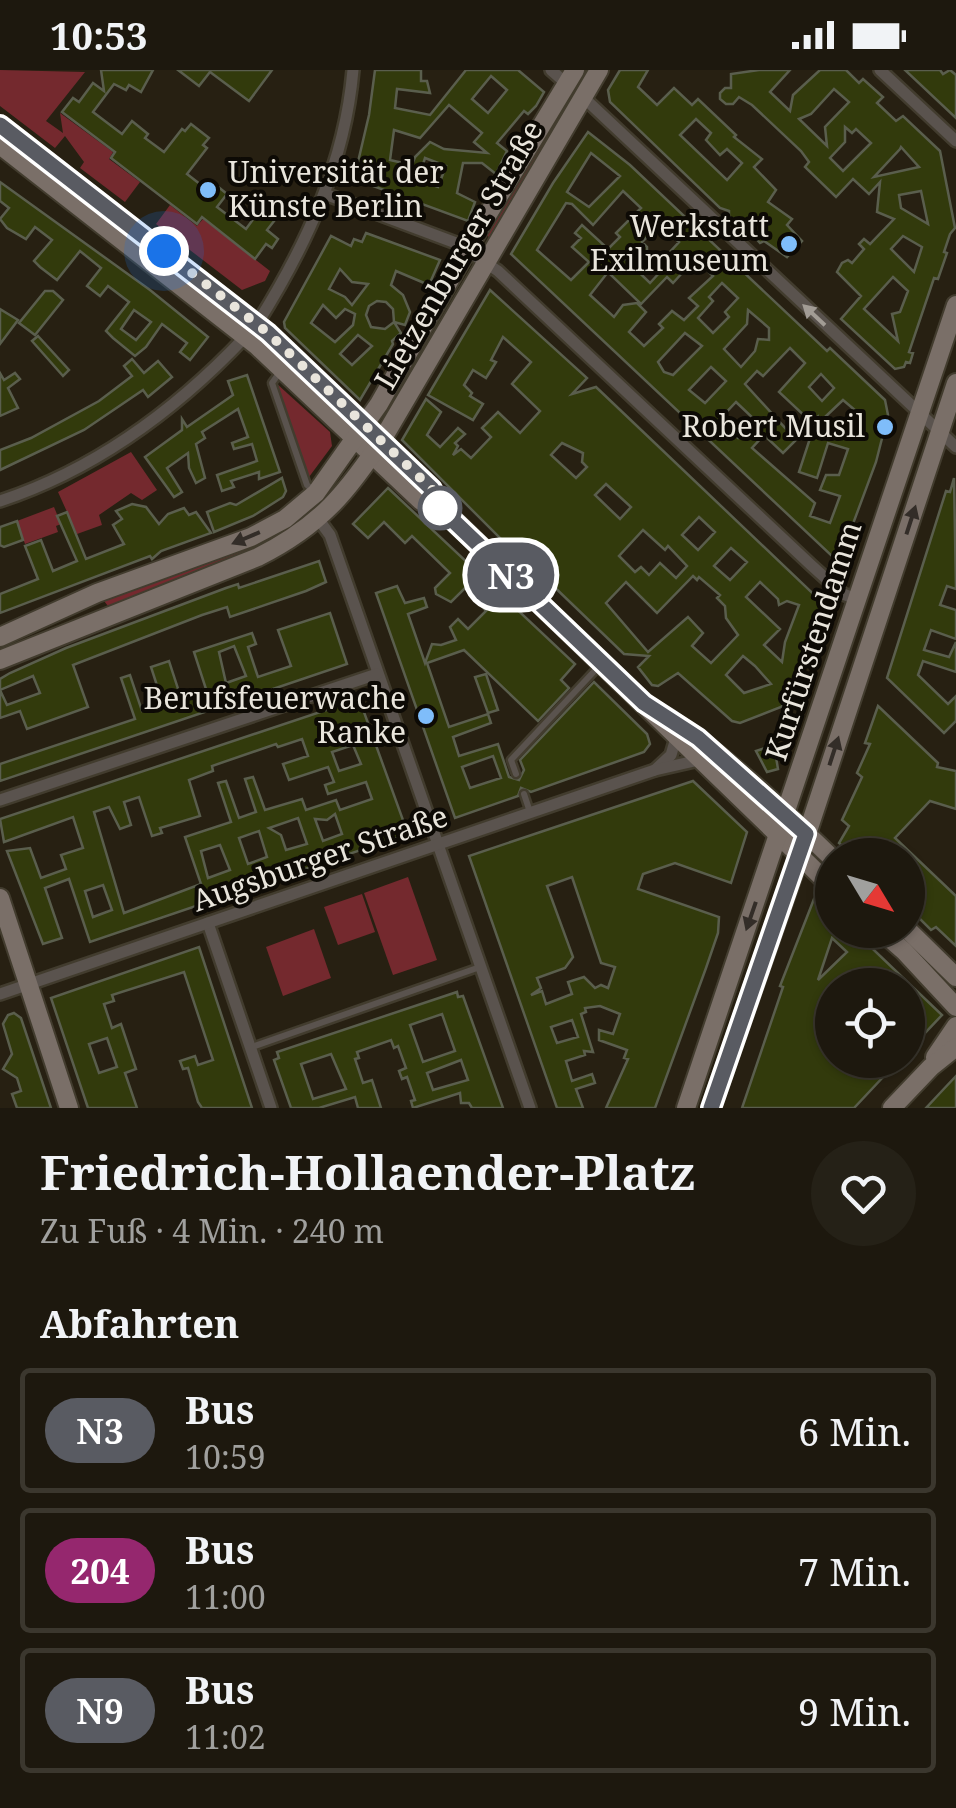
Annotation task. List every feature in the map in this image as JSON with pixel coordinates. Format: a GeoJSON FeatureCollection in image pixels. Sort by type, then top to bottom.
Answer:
{"type":"FeatureCollection","features":[{"type":"Feature","properties":{"kind":"main road","name":"Lietzenburger Straße"},"geometry":{"type":"LineString","coordinates":[[0,660],[258,557],[295,539],[319,520],[377,447],[599,70]]}},
{"type":"Feature","properties":{"kind":"main road","name":"Lietzenburger Straße"},"geometry":{"type":"LineString","coordinates":[[0,637],[97,594],[251,537],[296,511],[316,493],[361,432],[571,77]]}},
{"type":"Feature","properties":{"kind":"main road"},"geometry":{"type":"LineString","coordinates":[[0,125],[251,330],[377,447],[432,489],[437,504],[815,871]]}},
{"type":"Feature","properties":{"kind":"main road"},"geometry":{"type":"LineString","coordinates":[[0,145],[113,221]]}},
{"type":"Feature","properties":{"kind":"main road","name":"Kurfürstendamm"},"geometry":{"type":"LineString","coordinates":[[686,1108],[956,305]]}},
{"type":"Feature","properties":{"kind":"main road"},"geometry":{"type":"LineString","coordinates":[[251,330],[283,369],[361,432]]}},
{"type":"Feature","properties":{"kind":"main road","name":"Kurfürstendamm"},"geometry":{"type":"LineString","coordinates":[[711,1108],[956,383]]}},
{"type":"Feature","properties":{"kind":"main road"},"geometry":{"type":"LineString","coordinates":[[644,703],[698,738],[815,842]]}},
{"type":"Feature","properties":{"kind":"main road"},"geometry":{"type":"LineString","coordinates":[[0,898],[69,1108]]}},
{"type":"Feature","properties":{"kind":"main road"},"geometry":{"type":"LineString","coordinates":[[925,947],[956,977]]}},
{"type":"Feature","properties":{"kind":"main road"},"geometry":{"type":"LineString","coordinates":[[900,948],[956,1007]]}},
{"type":"Feature","properties":{"kind":"main road"},"geometry":{"type":"LineString","coordinates":[[931,1067],[956,1026]]}},
{"type":"Feature","properties":{"kind":"main road"},"geometry":{"type":"LineString","coordinates":[[892,1108],[956,1047]]}},
{"type":"Feature","properties":{"kind":"street"},"geometry":{"type":"LineString","coordinates":[[0,501],[68,473],[122,444],[190,392],[251,330],[282,284],[325,194],[346,124],[353,70]]}},
{"type":"Feature","properties":{"kind":"street"},"geometry":{"type":"LineString","coordinates":[[551,70],[571,77]]}},
{"type":"Feature","properties":{"kind":"street"},"geometry":{"type":"LineString","coordinates":[[880,70],[956,141]]}},
{"type":"Feature","properties":{"kind":"street"},"geometry":{"type":"LineString","coordinates":[[583,97],[956,447]]}},
{"type":"Feature","properties":{"kind":"street"},"geometry":{"type":"LineString","coordinates":[[325,194],[456,243],[488,264],[843,594],[856,599]]}},
{"type":"Feature","properties":{"kind":"street"},"geometry":{"type":"LineString","coordinates":[[319,520],[330,535],[530,1108]]}},
{"type":"Feature","properties":{"kind":"street"},"geometry":{"type":"LineString","coordinates":[[0,800],[377,674]]}},
{"type":"Feature","properties":{"kind":"street"},"geometry":{"type":"LineString","coordinates":[[655,770],[672,754],[676,738]]}},
{"type":"Feature","properties":{"kind":"street","name":"Augsburger Straße"},"geometry":{"type":"LineString","coordinates":[[0,994],[655,770],[699,760]]}},
{"type":"Feature","properties":{"kind":"street"},"geometry":{"type":"LineString","coordinates":[[208,923],[271,1108]]}},
{"type":"Feature","properties":{"kind":"lane"},"geometry":{"type":"LineString","coordinates":[[283,369],[272,383],[306,484],[316,493]]}},
{"type":"Feature","properties":{"kind":"lane"},"geometry":{"type":"LineString","coordinates":[[296,511],[304,523],[319,520]]}},
{"type":"Feature","properties":{"kind":"lane"},"geometry":{"type":"LineString","coordinates":[[97,594],[104,616]]}},
{"type":"Feature","properties":{"kind":"lane"},"geometry":{"type":"LineString","coordinates":[[516,774],[511,760],[602,663]]}},
{"type":"Feature","properties":{"kind":"lane"},"geometry":{"type":"LineString","coordinates":[[823,702],[848,710]]}},
{"type":"Feature","properties":{"kind":"lane"},"geometry":{"type":"LineString","coordinates":[[524,794],[531,815]]}},
{"type":"Feature","properties":{"kind":"lane"},"geometry":{"type":"LineString","coordinates":[[251,1047],[480,967]]}},
{"type":"Feature","properties":{"kind":"lane"},"geometry":{"type":"LineString","coordinates":[[701,1066],[722,1074]]}},
{"type":"Feature","properties":{"kind":"shaded area"},"geometry":{"type":"Polygon","coordinates":[[[0,70],[85,72],[46,121],[63,133],[60,113],[113,152],[109,159],[140,182],[125,202],[80,168],[84,162],[65,136],[55,148],[0,106],[0,70]]]}},
{"type":"Feature","properties":{"kind":"shaded area"},"geometry":{"type":"Polygon","coordinates":[[[565,103],[571,107],[492,239],[486,235],[565,103]]]}},
{"type":"Feature","properties":{"kind":"shaded area"},"geometry":{"type":"Polygon","coordinates":[[[170,205],[197,226],[203,219],[270,271],[265,281],[242,290],[156,224],[170,205]]]}},
{"type":"Feature","properties":{"kind":"shaded area"},"geometry":{"type":"Polygon","coordinates":[[[276,383],[330,432],[332,446],[309,477],[276,383]]]}},
{"type":"Feature","properties":{"kind":"shaded area"},"geometry":{"type":"Polygon","coordinates":[[[131,452],[157,490],[142,500],[131,493],[99,515],[102,525],[77,534],[58,492],[131,452]]]}},
{"type":"Feature","properties":{"kind":"shaded area"},"geometry":{"type":"Polygon","coordinates":[[[54,507],[61,524],[56,526],[58,532],[25,544],[17,521],[54,507]]]}},
{"type":"Feature","properties":{"kind":"shaded area"},"geometry":{"type":"Polygon","coordinates":[[[284,527],[288,533],[231,561],[108,606],[104,601],[256,542],[284,527]]]}},
{"type":"Feature","properties":{"kind":"shaded area"},"geometry":{"type":"Polygon","coordinates":[[[408,877],[437,960],[393,975],[364,893],[408,877]]]}},
{"type":"Feature","properties":{"kind":"shaded area"},"geometry":{"type":"Polygon","coordinates":[[[362,894],[375,932],[338,945],[324,907],[362,894]]]}},
{"type":"Feature","properties":{"kind":"shaded area"},"geometry":{"type":"Polygon","coordinates":[[[314,929],[331,978],[283,996],[266,947],[314,929]]]}},
{"type":"Feature","properties":{"kind":"building"},"geometry":{"type":"Polygon","coordinates":[[[101,70],[153,70],[141,92],[129,85],[126,90],[114,84],[93,112],[122,134],[132,121],[148,134],[145,138],[164,152],[182,129],[185,131],[191,124],[209,138],[203,145],[207,148],[187,174],[205,188],[211,181],[227,194],[217,207],[246,229],[263,206],[278,216],[267,230],[278,239],[272,248],[266,244],[255,259],[202,217],[197,224],[111,158],[115,152],[62,112],[73,98],[79,102],[93,83],[104,91],[101,70]]]}},
{"type":"Feature","properties":{"kind":"building"},"geometry":{"type":"Polygon","coordinates":[[[178,70],[272,70],[249,101],[210,72],[199,86],[178,70]]]}},
{"type":"Feature","properties":{"kind":"building"},"geometry":{"type":"Polygon","coordinates":[[[375,70],[421,70],[421,81],[427,81],[430,93],[397,89],[395,108],[430,115],[466,70],[518,70],[544,92],[536,106],[528,114],[524,111],[497,143],[507,151],[496,174],[482,163],[463,163],[457,193],[475,202],[468,221],[354,179],[375,70]],[[491,76],[472,99],[488,113],[507,90],[491,76]],[[449,105],[420,138],[394,130],[390,160],[412,165],[430,142],[444,149],[487,153],[474,142],[482,133],[449,105]],[[425,158],[418,180],[438,187],[446,166],[425,158]]]}},
{"type":"Feature","properties":{"kind":"building"},"geometry":{"type":"Polygon","coordinates":[[[620,70],[648,70],[638,87],[657,105],[674,88],[692,105],[698,99],[734,137],[762,159],[754,167],[776,190],[768,202],[792,219],[787,225],[802,241],[787,257],[764,241],[760,243],[610,102],[608,90],[620,70]],[[696,119],[680,135],[727,180],[742,163],[727,149],[720,155],[706,140],[711,133],[696,119]]]}},
{"type":"Feature","properties":{"kind":"building"},"geometry":{"type":"Polygon","coordinates":[[[790,70],[770,92],[790,111],[793,95],[820,70],[846,70],[883,97],[877,103],[896,121],[903,116],[940,151],[955,228],[909,352],[913,353],[910,363],[906,362],[904,367],[895,369],[841,319],[861,296],[837,272],[842,263],[852,263],[864,249],[859,244],[864,239],[870,244],[894,219],[877,212],[880,182],[869,194],[853,179],[836,197],[805,167],[809,162],[801,151],[752,105],[739,97],[733,104],[720,99],[725,88],[731,88],[731,74],[790,70]],[[834,89],[811,114],[799,119],[827,146],[825,127],[849,102],[834,89]],[[845,127],[845,142],[830,158],[843,171],[871,143],[856,129],[852,133],[845,127]],[[901,147],[874,177],[919,167],[901,147]],[[921,191],[899,195],[901,208],[928,224],[921,191]],[[903,236],[891,249],[914,272],[922,247],[903,236]],[[893,277],[864,309],[898,341],[892,314],[900,312],[908,291],[893,277]]]}},
{"type":"Feature","properties":{"kind":"building"},"geometry":{"type":"Polygon","coordinates":[[[905,70],[940,70],[943,74],[950,70],[956,75],[956,118],[905,70]]]}},
{"type":"Feature","properties":{"kind":"building"},"geometry":{"type":"Polygon","coordinates":[[[588,132],[630,165],[827,351],[830,348],[885,400],[888,415],[876,462],[841,556],[833,557],[511,254],[588,132]],[[591,153],[567,192],[589,207],[620,176],[591,153]],[[623,191],[593,225],[572,204],[566,203],[537,250],[571,280],[589,262],[572,247],[581,238],[575,233],[582,225],[608,249],[620,237],[616,233],[641,208],[623,191]],[[659,225],[642,242],[647,247],[647,258],[633,245],[622,256],[650,283],[661,271],[656,267],[679,242],[659,225]],[[695,259],[673,283],[667,277],[641,304],[608,272],[590,295],[614,317],[623,305],[637,303],[646,312],[629,332],[644,346],[663,328],[659,324],[672,311],[684,320],[698,306],[689,298],[713,276],[695,259]],[[722,283],[709,297],[713,301],[698,318],[713,333],[729,317],[725,312],[738,298],[722,283]],[[748,310],[747,324],[724,349],[741,367],[755,351],[758,339],[769,340],[769,328],[748,310]],[[685,333],[658,362],[664,372],[673,375],[702,346],[685,333]],[[790,348],[763,376],[757,371],[745,384],[796,440],[783,453],[764,435],[752,448],[815,503],[810,516],[830,523],[840,496],[820,490],[826,475],[839,475],[848,449],[828,443],[817,478],[799,472],[817,417],[810,421],[779,392],[805,363],[790,348]],[[711,367],[689,390],[705,403],[726,381],[711,367]],[[821,374],[809,387],[822,401],[834,388],[821,374]],[[843,400],[824,418],[857,433],[863,417],[843,400]],[[736,402],[719,420],[738,438],[755,420],[736,402]]]}},
{"type":"Feature","properties":{"kind":"building"},"geometry":{"type":"Polygon","coordinates":[[[0,182],[150,290],[208,337],[190,360],[180,352],[187,343],[162,324],[135,356],[106,331],[129,302],[108,286],[100,296],[87,286],[101,268],[80,251],[57,280],[34,261],[52,240],[35,227],[26,239],[7,228],[0,219],[9,208],[0,201],[0,182]],[[134,310],[121,329],[136,340],[151,322],[134,310]]]}},
{"type":"Feature","properties":{"kind":"building"},"geometry":{"type":"Polygon","coordinates":[[[366,233],[440,260],[429,285],[396,271],[391,285],[403,295],[410,312],[405,325],[394,322],[401,333],[392,341],[360,400],[285,328],[284,322],[331,236],[351,246],[354,239],[362,242],[366,233]],[[340,269],[329,289],[352,305],[368,284],[352,282],[340,269]],[[377,301],[369,306],[366,315],[371,327],[385,329],[394,322],[393,309],[386,302],[377,301]],[[323,305],[311,323],[335,342],[353,325],[355,314],[345,309],[336,318],[323,305]],[[358,335],[340,354],[352,365],[372,346],[358,335]]]}},
{"type":"Feature","properties":{"kind":"building"},"geometry":{"type":"Polygon","coordinates":[[[490,290],[587,378],[572,394],[596,387],[825,605],[797,688],[781,707],[740,723],[732,721],[678,673],[658,686],[652,685],[638,667],[649,656],[624,654],[402,440],[426,399],[441,412],[427,435],[440,447],[458,428],[465,434],[455,443],[458,446],[453,455],[461,449],[471,458],[491,437],[482,428],[498,412],[520,433],[540,411],[512,384],[531,362],[503,337],[491,360],[496,362],[486,378],[473,370],[464,385],[472,393],[470,396],[483,404],[473,420],[428,395],[490,290]],[[562,443],[551,455],[576,478],[587,467],[582,462],[583,453],[562,443]],[[606,484],[595,495],[620,519],[631,507],[606,484]],[[699,517],[682,535],[698,550],[715,532],[699,517]],[[643,530],[619,556],[635,572],[641,567],[649,575],[660,563],[676,578],[687,566],[668,546],[665,550],[643,530]],[[731,548],[714,566],[730,580],[747,562],[731,548]],[[693,576],[657,613],[626,582],[606,603],[648,652],[688,617],[703,633],[692,646],[711,663],[738,635],[726,618],[725,606],[717,598],[720,595],[699,577],[697,580],[693,576]],[[760,582],[746,597],[780,629],[764,645],[782,662],[799,605],[787,601],[779,605],[778,599],[760,582]],[[743,656],[726,675],[744,693],[771,684],[743,656]]]}},
{"type":"Feature","properties":{"kind":"building"},"geometry":{"type":"Polygon","coordinates":[[[45,291],[53,291],[63,300],[35,335],[19,323],[45,291]]]}},
{"type":"Feature","properties":{"kind":"building"},"geometry":{"type":"Polygon","coordinates":[[[0,309],[18,320],[0,344],[0,309]]]}},
{"type":"Feature","properties":{"kind":"building"},"geometry":{"type":"Polygon","coordinates":[[[38,336],[69,370],[63,376],[32,341],[38,336]]]}},
{"type":"Feature","properties":{"kind":"building"},"geometry":{"type":"Polygon","coordinates":[[[132,359],[144,373],[158,361],[172,377],[148,397],[143,390],[84,430],[0,470],[0,450],[99,401],[132,376],[124,366],[132,359]]]}},
{"type":"Feature","properties":{"kind":"building"},"geometry":{"type":"Polygon","coordinates":[[[0,373],[4,380],[15,373],[20,379],[8,388],[18,408],[0,416],[0,373]]]}},
{"type":"Feature","properties":{"kind":"building"},"geometry":{"type":"Polygon","coordinates":[[[247,375],[280,472],[259,479],[259,472],[231,481],[234,487],[222,491],[217,475],[257,461],[252,444],[234,449],[232,443],[248,437],[238,409],[202,432],[205,438],[196,444],[205,478],[196,483],[188,453],[167,468],[182,492],[174,497],[145,457],[182,430],[182,419],[187,427],[233,395],[228,381],[247,375]]]}},
{"type":"Feature","properties":{"kind":"building"},"geometry":{"type":"Polygon","coordinates":[[[282,478],[286,491],[283,497],[253,516],[214,532],[207,512],[230,503],[236,505],[282,478]]]}},
{"type":"Feature","properties":{"kind":"building"},"geometry":{"type":"Polygon","coordinates":[[[954,478],[956,589],[947,586],[940,605],[956,610],[956,639],[931,630],[924,650],[949,657],[956,642],[956,672],[923,661],[918,675],[948,704],[956,696],[956,721],[944,733],[887,678],[946,491],[950,492],[954,478]]]}},
{"type":"Feature","properties":{"kind":"building"},"geometry":{"type":"Polygon","coordinates":[[[388,488],[575,664],[561,680],[569,688],[538,721],[464,650],[427,663],[449,727],[488,714],[491,723],[453,737],[459,756],[498,744],[509,777],[519,780],[524,770],[520,760],[594,682],[647,734],[650,744],[644,752],[531,792],[521,788],[518,796],[455,818],[376,593],[397,586],[405,603],[424,598],[427,607],[408,614],[425,663],[432,644],[456,640],[450,627],[458,619],[468,629],[486,611],[465,588],[451,602],[436,594],[435,588],[450,573],[412,536],[405,543],[384,522],[368,538],[353,524],[388,488]],[[493,756],[462,767],[470,788],[501,778],[493,756]]]}},
{"type":"Feature","properties":{"kind":"building"},"geometry":{"type":"Polygon","coordinates":[[[132,504],[146,507],[159,524],[168,514],[184,508],[189,515],[196,512],[211,533],[161,551],[152,559],[150,556],[0,613],[0,594],[38,579],[25,546],[41,540],[53,571],[77,561],[57,516],[67,512],[86,559],[124,544],[113,525],[122,519],[116,511],[132,504]]]}},
{"type":"Feature","properties":{"kind":"building"},"geometry":{"type":"Polygon","coordinates":[[[17,521],[23,540],[0,545],[0,527],[17,521]]]}},
{"type":"Feature","properties":{"kind":"building"},"geometry":{"type":"Polygon","coordinates":[[[319,561],[326,582],[230,617],[227,607],[202,615],[73,665],[88,707],[27,729],[20,711],[0,718],[0,679],[66,648],[238,584],[239,588],[319,561]],[[33,676],[0,690],[7,705],[40,693],[33,676]]]}},
{"type":"Feature","properties":{"kind":"building"},"geometry":{"type":"Polygon","coordinates":[[[330,613],[347,664],[0,781],[0,764],[135,719],[121,678],[130,675],[142,711],[163,704],[151,667],[169,661],[181,698],[206,689],[194,652],[252,633],[256,644],[248,647],[258,677],[291,666],[278,630],[330,613]],[[234,646],[219,652],[226,683],[246,676],[234,646]]]}},
{"type":"Feature","properties":{"kind":"building"},"geometry":{"type":"Polygon","coordinates":[[[486,674],[498,710],[488,713],[475,677],[486,674]]]}},
{"type":"Feature","properties":{"kind":"building"},"geometry":{"type":"Polygon","coordinates":[[[356,700],[360,701],[408,834],[90,942],[69,879],[45,888],[62,938],[43,944],[7,851],[30,848],[41,878],[66,869],[61,855],[83,848],[73,817],[4,842],[0,819],[356,700]],[[302,739],[278,747],[276,744],[212,766],[213,771],[189,780],[200,816],[160,828],[162,833],[152,836],[139,797],[124,802],[131,825],[120,829],[109,807],[94,812],[124,913],[201,884],[185,837],[231,822],[218,783],[226,781],[239,818],[256,812],[245,779],[253,777],[265,810],[302,799],[306,810],[336,800],[340,810],[372,799],[366,782],[328,794],[325,785],[334,782],[328,767],[289,780],[283,764],[308,756],[302,739]],[[353,745],[332,752],[339,771],[361,764],[353,745]],[[335,814],[327,820],[315,819],[323,841],[342,834],[335,814]],[[298,818],[269,828],[281,835],[286,850],[307,844],[298,818]],[[259,831],[239,838],[248,864],[267,857],[259,831]],[[220,845],[201,851],[208,878],[230,870],[220,845]],[[103,885],[85,891],[93,917],[112,910],[103,885]]]}},
{"type":"Feature","properties":{"kind":"building"},"geometry":{"type":"Polygon","coordinates":[[[878,706],[938,763],[937,767],[956,771],[956,809],[930,801],[895,838],[842,838],[849,826],[842,820],[862,777],[857,773],[870,744],[865,743],[878,706]]]}},
{"type":"Feature","properties":{"kind":"building"},"geometry":{"type":"Polygon","coordinates":[[[774,745],[778,769],[767,772],[756,751],[774,745]]]}},
{"type":"Feature","properties":{"kind":"building"},"geometry":{"type":"Polygon","coordinates":[[[693,781],[747,832],[731,883],[675,863],[643,874],[638,889],[719,917],[718,933],[655,1108],[606,1108],[628,1059],[624,1058],[627,1050],[599,1040],[599,1030],[613,1034],[620,1014],[600,1006],[585,1008],[586,1012],[581,1014],[593,1052],[584,1051],[585,1055],[566,1061],[572,1081],[592,1074],[595,1083],[576,1089],[583,1108],[557,1108],[469,856],[693,781]],[[572,877],[547,886],[573,957],[565,968],[537,978],[541,988],[531,995],[542,991],[546,1004],[572,994],[568,982],[584,977],[595,988],[608,988],[615,967],[601,963],[572,877]],[[572,1020],[551,1027],[557,1043],[578,1037],[572,1020]]]}},
{"type":"Feature","properties":{"kind":"building"},"geometry":{"type":"Polygon","coordinates":[[[925,867],[956,896],[956,946],[936,927],[931,930],[925,924],[925,867]]]}},
{"type":"Feature","properties":{"kind":"building"},"geometry":{"type":"Polygon","coordinates":[[[815,899],[815,948],[829,948],[822,968],[815,968],[815,1078],[882,1078],[854,1108],[742,1108],[783,987],[780,986],[815,899]]]}},
{"type":"Feature","properties":{"kind":"building"},"geometry":{"type":"Polygon","coordinates":[[[199,947],[252,1108],[202,1108],[198,1102],[188,1068],[183,1069],[180,1061],[195,1056],[198,1065],[213,1060],[184,972],[112,995],[114,1001],[104,1004],[112,1028],[121,1024],[136,1069],[125,1073],[137,1108],[88,1108],[51,998],[199,947]],[[107,1038],[89,1044],[99,1073],[117,1067],[107,1038]]]}},
{"type":"Feature","properties":{"kind":"building"},"geometry":{"type":"Polygon","coordinates":[[[843,948],[872,948],[893,968],[830,968],[847,952],[843,948]]]}},
{"type":"Feature","properties":{"kind":"building"},"geometry":{"type":"Polygon","coordinates":[[[457,992],[458,997],[463,996],[503,1108],[472,1108],[469,1103],[461,1103],[460,1093],[413,1108],[411,1101],[415,1100],[407,1077],[402,1079],[399,1071],[406,1068],[398,1046],[394,1048],[391,1040],[357,1052],[359,1058],[355,1059],[363,1083],[372,1080],[381,1108],[358,1108],[355,1097],[319,1108],[291,1108],[274,1060],[279,1058],[277,1052],[457,992]],[[442,1014],[410,1025],[423,1062],[455,1051],[442,1014]],[[331,1054],[301,1064],[313,1099],[346,1089],[331,1054]],[[461,1060],[427,1073],[433,1090],[468,1080],[461,1060]]]}},
{"type":"Feature","properties":{"kind":"building"},"geometry":{"type":"Polygon","coordinates":[[[925,999],[942,1015],[925,1033],[925,999]]]}},
{"type":"Feature","properties":{"kind":"building"},"geometry":{"type":"Polygon","coordinates":[[[14,1013],[21,1018],[51,1108],[17,1108],[12,1094],[21,1091],[17,1078],[3,1069],[12,1054],[3,1024],[14,1013]]]}},
{"type":"Feature","properties":{"kind":"building"},"geometry":{"type":"Polygon","coordinates":[[[956,1076],[956,1108],[926,1108],[940,1093],[956,1076]]]}},
{"type":"Feature","properties":{"kind":"bus line","name":"N3"},"geometry":{"type":"LineString","coordinates":[[0,125],[268,333],[432,489],[440,508],[644,703],[698,738],[806,834],[711,1108]]}},
{"type":"Feature","properties":{"kind":"place","name":"Universität der Künste Berlin"},"geometry":{"type":"Point","coordinates":[208,190]}},
{"type":"Feature","properties":{"kind":"place","name":"Werkstatt Exilmuseum"},"geometry":{"type":"Point","coordinates":[789,244]}},
{"type":"Feature","properties":{"kind":"place","name":"Robert Musil"},"geometry":{"type":"Point","coordinates":[885,427]}},
{"type":"Feature","properties":{"kind":"place","name":"Berufsfeuerwache Ranke"},"geometry":{"type":"Point","coordinates":[426,716]}},
{"type":"Feature","properties":{"kind":"route"},"geometry":{"type":"LineString","coordinates":[[164,251],[268,333],[331,391],[432,489],[440,508]]}}]}
